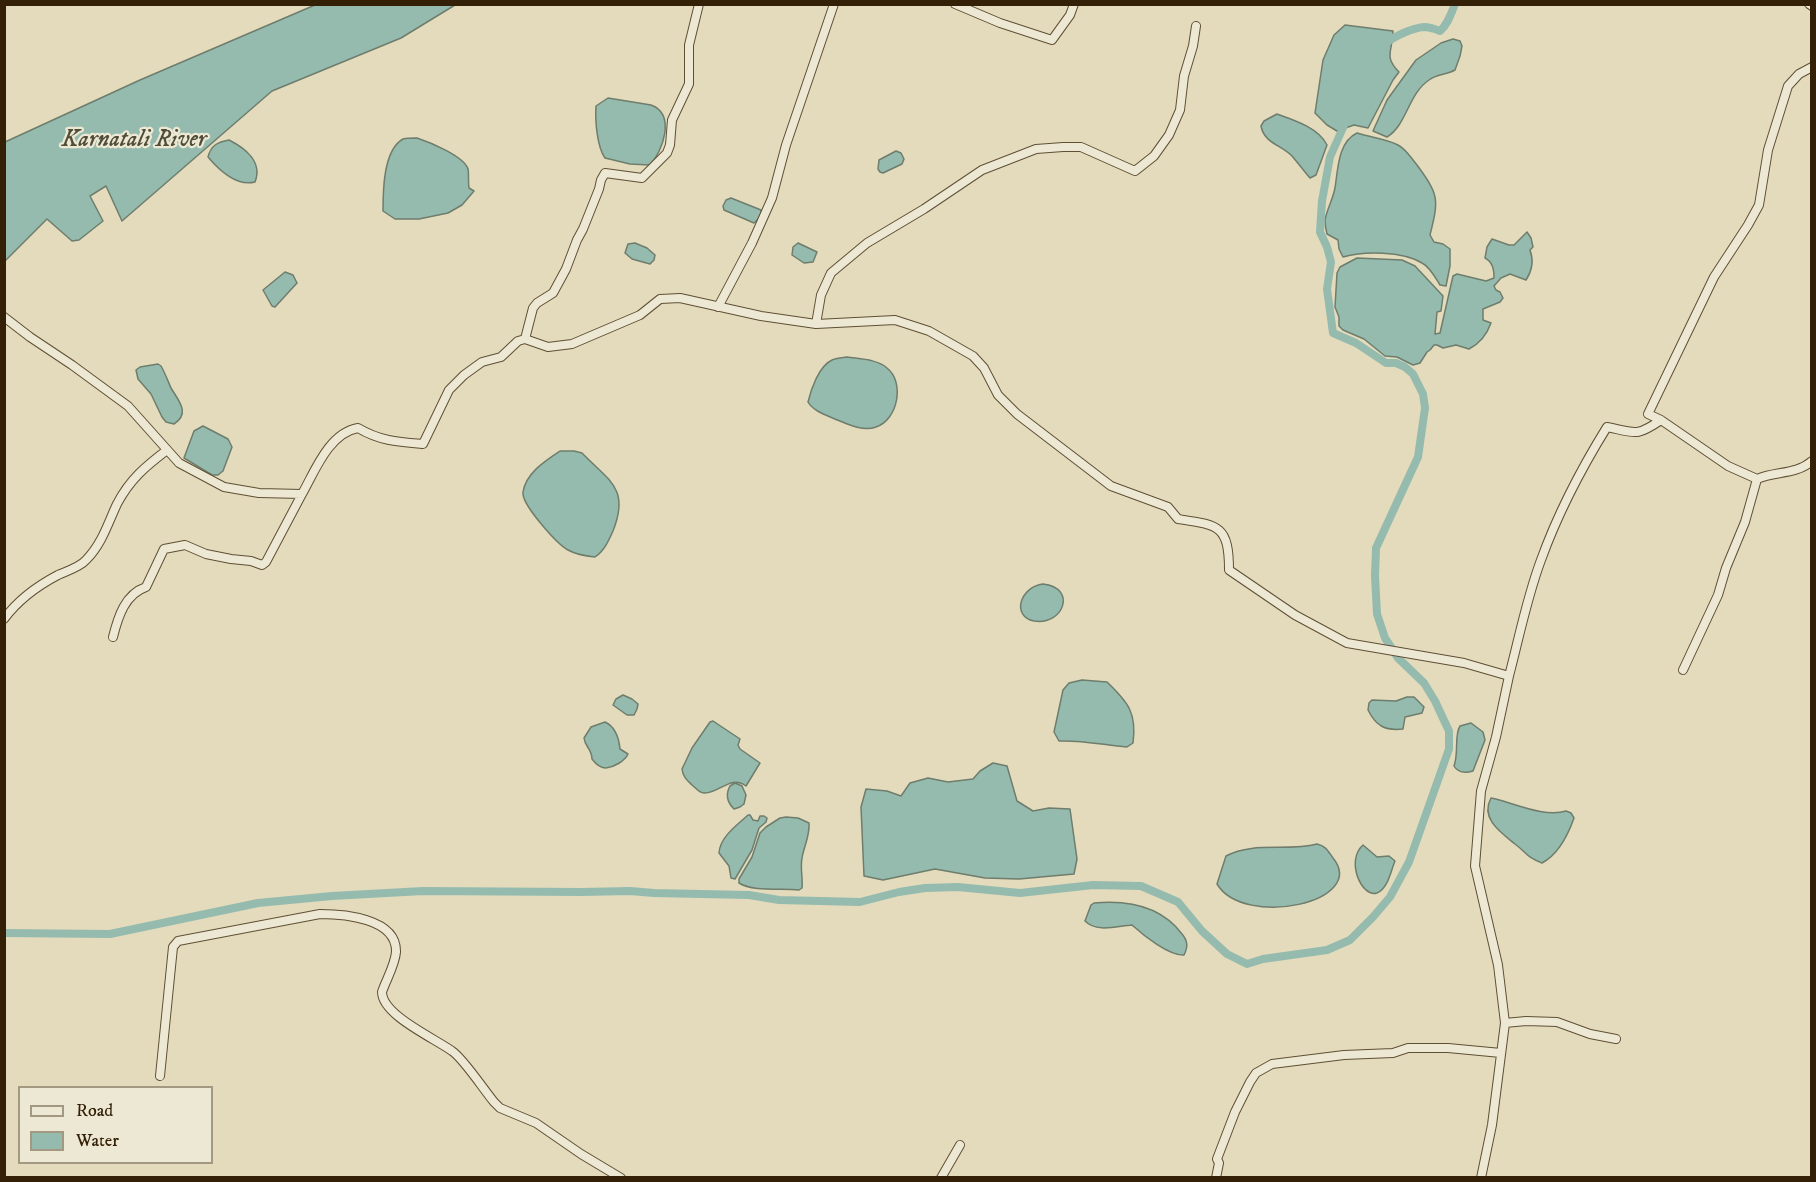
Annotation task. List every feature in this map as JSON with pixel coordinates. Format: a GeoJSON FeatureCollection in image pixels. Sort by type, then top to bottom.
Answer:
{"type":"FeatureCollection","features":[{"type":"Feature","properties":{"kind":"street"},"geometry":{"type":"LineString","coordinates":[[525,339],[533,308],[553,293],[566,269],[576,240],[583,229],[599,189],[600,180],[605,173],[642,178],[667,153],[672,120],[688,84],[689,45],[699,4]]}},
{"type":"Feature","properties":{"kind":"street"},"geometry":{"type":"LineString","coordinates":[[718,307],[752,243],[772,198],[786,145],[834,4]]}},
{"type":"Feature","properties":{"kind":"street"},"geometry":{"type":"LineString","coordinates":[[955,4],[1052,40],[1070,15],[1074,4]]}},
{"type":"Feature","properties":{"kind":"street"},"geometry":{"type":"LineString","coordinates":[[816,324],[821,295],[831,273],[867,243],[924,209],[982,170],[1036,149],[1081,147],[1135,171],[1154,156],[1169,135],[1180,110],[1184,76],[1196,26]]}},
{"type":"Feature","properties":{"kind":"street"},"geometry":{"type":"LineString","coordinates":[[1812,67],[1798,74],[1788,86],[1768,150],[1759,205],[1714,277],[1648,414],[1661,420],[1728,466],[1757,479],[1766,475],[1800,470],[1812,462]]}},
{"type":"Feature","properties":{"kind":"street"},"geometry":{"type":"LineString","coordinates":[[114,637],[117,622],[130,595],[146,588],[164,549],[185,545],[206,554],[251,561],[262,565],[266,562],[324,454],[343,433],[358,428],[391,442],[423,444],[449,390],[482,362],[501,357],[518,341],[525,339],[548,347],[572,344],[640,315],[660,299],[680,298],[760,316],[816,324],[894,320],[929,331],[973,356],[984,368],[998,395],[1017,414],[1111,486],[1168,507],[1178,519],[1208,523],[1222,533],[1229,547],[1228,570],[1295,615],[1347,643],[1464,663],[1509,676]]}},
{"type":"Feature","properties":{"kind":"street"},"geometry":{"type":"LineString","coordinates":[[4,317],[128,406],[179,464],[224,487],[259,493],[302,494]]}},
{"type":"Feature","properties":{"kind":"street"},"geometry":{"type":"LineString","coordinates":[[1481,1178],[1492,1125],[1505,1023],[1498,965],[1475,866],[1481,791],[1540,561],[1566,501],[1607,427],[1636,433],[1644,431],[1661,420]]}},
{"type":"Feature","properties":{"kind":"street"},"geometry":{"type":"LineString","coordinates":[[4,619],[37,586],[85,562],[103,537],[118,502],[134,478],[142,468],[167,450]]}},
{"type":"Feature","properties":{"kind":"street"},"geometry":{"type":"LineString","coordinates":[[1683,670],[1718,595],[1726,568],[1745,522],[1757,479]]}},
{"type":"Feature","properties":{"kind":"street"},"geometry":{"type":"LineString","coordinates":[[160,1076],[173,947],[178,941],[320,914],[358,917],[372,921],[383,929],[391,936],[395,946],[396,954],[382,992],[382,999],[393,1013],[454,1052],[500,1108],[536,1123],[621,1178]]}},
{"type":"Feature","properties":{"kind":"street"},"geometry":{"type":"LineString","coordinates":[[1505,1023],[1557,1022],[1590,1034],[1616,1039]]}},
{"type":"Feature","properties":{"kind":"street"},"geometry":{"type":"LineString","coordinates":[[1216,1178],[1219,1163],[1217,1159],[1250,1082],[1256,1073],[1272,1064],[1344,1055],[1393,1053],[1408,1048],[1448,1047],[1501,1053]]}},
{"type":"Feature","properties":{"kind":"street"},"geometry":{"type":"LineString","coordinates":[[941,1178],[960,1145]]}},
{"type":"Feature","properties":{"kind":"water","name":"Karnatali River"},"geometry":{"type":"Polygon","coordinates":[[[315,5],[455,5],[401,38],[272,91],[122,221],[106,186],[90,196],[103,221],[79,240],[72,241],[47,219],[5,261],[5,142],[140,80],[315,5]]]}},
{"type":"Feature","properties":{"kind":"water"},"geometry":{"type":"Polygon","coordinates":[[[1345,25],[1393,31],[1390,57],[1399,72],[1368,128],[1354,125],[1337,131],[1315,113],[1323,60],[1334,35],[1345,25]]]}},
{"type":"Feature","properties":{"kind":"water"},"geometry":{"type":"Polygon","coordinates":[[[1453,39],[1460,41],[1462,46],[1455,70],[1432,78],[1422,86],[1394,132],[1387,137],[1373,131],[1387,100],[1416,60],[1441,43],[1453,39]]]}},
{"type":"Feature","properties":{"kind":"water"},"geometry":{"type":"Polygon","coordinates":[[[608,98],[651,105],[663,116],[665,133],[663,142],[650,165],[630,164],[605,158],[598,140],[596,106],[608,98]]]}},
{"type":"Feature","properties":{"kind":"water"},"geometry":{"type":"Polygon","coordinates":[[[1277,114],[1305,125],[1318,134],[1327,145],[1316,175],[1310,178],[1288,152],[1263,132],[1261,126],[1264,121],[1277,114]]]}},
{"type":"Feature","properties":{"kind":"water"},"geometry":{"type":"Polygon","coordinates":[[[1357,133],[1389,141],[1401,147],[1430,184],[1436,205],[1430,235],[1434,242],[1450,249],[1450,266],[1446,286],[1440,285],[1425,265],[1404,256],[1372,253],[1343,257],[1338,240],[1327,234],[1325,220],[1334,192],[1342,149],[1357,133]]]}},
{"type":"Feature","properties":{"kind":"water"},"geometry":{"type":"Polygon","coordinates":[[[417,138],[446,150],[460,159],[468,169],[469,188],[474,191],[462,205],[448,213],[419,219],[395,219],[383,211],[384,183],[388,162],[396,144],[403,139],[417,138]]]}},
{"type":"Feature","properties":{"kind":"water"},"geometry":{"type":"Polygon","coordinates":[[[229,140],[241,147],[255,162],[257,175],[255,182],[235,180],[208,157],[216,145],[229,140]]]}},
{"type":"Feature","properties":{"kind":"water"},"geometry":{"type":"Polygon","coordinates":[[[896,151],[901,153],[904,159],[902,164],[883,173],[880,172],[879,160],[896,151]]]}},
{"type":"Feature","properties":{"kind":"water"},"geometry":{"type":"Polygon","coordinates":[[[731,198],[761,210],[759,218],[754,223],[724,210],[726,200],[731,198]]]}},
{"type":"Feature","properties":{"kind":"water"},"geometry":{"type":"Polygon","coordinates":[[[1527,232],[1533,247],[1530,250],[1532,262],[1528,277],[1526,280],[1510,274],[1501,278],[1494,286],[1503,298],[1500,302],[1483,309],[1483,320],[1491,323],[1482,338],[1469,349],[1456,345],[1443,348],[1434,345],[1420,363],[1413,365],[1397,357],[1385,356],[1364,339],[1339,326],[1339,317],[1335,307],[1337,273],[1340,267],[1357,258],[1402,260],[1415,266],[1443,296],[1441,311],[1437,312],[1435,334],[1440,333],[1453,276],[1457,274],[1486,281],[1494,278],[1492,266],[1485,258],[1487,247],[1492,239],[1514,245],[1527,232]]]}},
{"type":"Feature","properties":{"kind":"water"},"geometry":{"type":"Polygon","coordinates":[[[635,243],[647,248],[655,255],[650,264],[632,259],[625,253],[628,244],[635,243]]]}},
{"type":"Feature","properties":{"kind":"water"},"geometry":{"type":"Polygon","coordinates":[[[798,243],[817,252],[813,262],[804,263],[792,255],[793,247],[798,243]]]}},
{"type":"Feature","properties":{"kind":"water"},"geometry":{"type":"Polygon","coordinates":[[[285,272],[293,275],[297,283],[275,307],[272,306],[263,290],[285,272]]]}},
{"type":"Feature","properties":{"kind":"water"},"geometry":{"type":"Polygon","coordinates":[[[847,357],[878,363],[893,374],[897,400],[890,417],[876,427],[866,429],[850,425],[820,412],[808,402],[813,385],[823,367],[832,360],[847,357]]]}},
{"type":"Feature","properties":{"kind":"water"},"geometry":{"type":"Polygon","coordinates":[[[158,364],[182,406],[182,415],[174,424],[166,422],[162,417],[151,394],[138,379],[136,370],[140,367],[158,364]]]}},
{"type":"Feature","properties":{"kind":"water"},"geometry":{"type":"Polygon","coordinates":[[[203,426],[228,439],[232,447],[223,471],[218,475],[212,475],[184,458],[194,431],[203,426]]]}},
{"type":"Feature","properties":{"kind":"water"},"geometry":{"type":"Polygon","coordinates":[[[560,451],[582,453],[614,486],[618,495],[618,516],[613,531],[603,549],[595,557],[578,554],[563,546],[548,532],[524,498],[525,485],[532,473],[560,451]]]}},
{"type":"Feature","properties":{"kind":"water"},"geometry":{"type":"Polygon","coordinates":[[[1043,584],[1054,587],[1060,592],[1063,599],[1062,606],[1053,618],[1034,621],[1022,614],[1021,602],[1029,590],[1043,584]]]}},
{"type":"Feature","properties":{"kind":"water"},"geometry":{"type":"Polygon","coordinates":[[[1082,680],[1107,682],[1126,702],[1134,724],[1133,743],[1127,747],[1059,741],[1054,732],[1063,690],[1069,683],[1082,680]]]}},
{"type":"Feature","properties":{"kind":"water"},"geometry":{"type":"Polygon","coordinates":[[[623,695],[638,704],[634,715],[627,715],[613,705],[616,699],[623,695]]]}},
{"type":"Feature","properties":{"kind":"water"},"geometry":{"type":"Polygon","coordinates":[[[1414,697],[1424,707],[1422,713],[1405,717],[1403,729],[1386,728],[1378,724],[1368,710],[1372,700],[1396,701],[1414,697]]]}},
{"type":"Feature","properties":{"kind":"water"},"geometry":{"type":"Polygon","coordinates":[[[713,721],[740,739],[738,745],[740,749],[760,763],[746,786],[735,782],[715,791],[702,793],[684,776],[682,769],[692,748],[713,721]]]}},
{"type":"Feature","properties":{"kind":"water"},"geometry":{"type":"Polygon","coordinates":[[[605,722],[618,737],[620,749],[628,754],[619,763],[606,768],[596,764],[592,759],[584,738],[591,727],[605,722]]]}},
{"type":"Feature","properties":{"kind":"water"},"geometry":{"type":"Polygon","coordinates":[[[1471,723],[1483,732],[1485,740],[1473,771],[1462,772],[1454,766],[1457,734],[1460,726],[1471,723]]]}},
{"type":"Feature","properties":{"kind":"water"},"geometry":{"type":"Polygon","coordinates":[[[993,763],[1007,766],[1017,801],[1033,811],[1049,808],[1070,809],[1077,859],[1074,874],[1019,879],[985,878],[935,869],[883,880],[864,876],[861,807],[866,789],[887,791],[901,796],[910,783],[928,778],[948,782],[973,779],[980,771],[993,763]]]}},
{"type":"Feature","properties":{"kind":"water"},"geometry":{"type":"Polygon","coordinates":[[[735,783],[742,786],[746,795],[744,804],[734,809],[727,795],[730,786],[735,783]]]}},
{"type":"Feature","properties":{"kind":"water"},"geometry":{"type":"Polygon","coordinates":[[[1491,798],[1538,811],[1557,813],[1566,811],[1574,818],[1558,849],[1542,863],[1530,857],[1493,824],[1488,812],[1491,798]]]}},
{"type":"Feature","properties":{"kind":"water"},"geometry":{"type":"Polygon","coordinates":[[[748,815],[758,821],[760,816],[767,818],[759,828],[752,850],[735,879],[731,878],[729,866],[719,853],[720,847],[730,832],[748,815]]]}},
{"type":"Feature","properties":{"kind":"water"},"geometry":{"type":"Polygon","coordinates":[[[780,818],[798,818],[809,823],[809,832],[801,862],[802,888],[799,890],[760,889],[739,883],[752,857],[760,833],[780,818]]]}},
{"type":"Feature","properties":{"kind":"water"},"geometry":{"type":"Polygon","coordinates":[[[1317,844],[1328,851],[1339,874],[1334,887],[1319,897],[1299,904],[1275,907],[1252,905],[1231,898],[1217,884],[1226,856],[1248,849],[1317,844]]]}},
{"type":"Feature","properties":{"kind":"water"},"geometry":{"type":"Polygon","coordinates":[[[1363,845],[1377,857],[1389,856],[1395,861],[1384,888],[1377,893],[1366,890],[1358,877],[1355,860],[1363,845]]]}},
{"type":"Feature","properties":{"kind":"water"},"geometry":{"type":"Polygon","coordinates":[[[1094,903],[1131,904],[1154,911],[1174,925],[1182,934],[1187,947],[1184,955],[1164,949],[1132,925],[1101,928],[1090,925],[1085,921],[1094,903]]]}},
{"type":"Feature","properties":{"kind":"waterway"},"geometry":{"type":"LineString","coordinates":[[1386,43],[1419,28],[1428,27],[1440,31],[1455,4]]}},
{"type":"Feature","properties":{"kind":"waterway"},"geometry":{"type":"LineString","coordinates":[[4,933],[110,934],[258,903],[423,891],[630,891],[749,895],[779,900],[860,902],[925,888],[958,887],[1020,893],[1093,885],[1141,886],[1178,902],[1202,931],[1227,954],[1247,964],[1263,959],[1327,950],[1350,940],[1390,897],[1409,862],[1449,749],[1449,731],[1424,683],[1398,658],[1385,638],[1377,614],[1376,548],[1418,457],[1425,408],[1423,394],[1413,374],[1405,367],[1396,363],[1386,363],[1356,343],[1333,333],[1327,289],[1331,262],[1320,232],[1322,201],[1330,157],[1346,121]]}}]}
